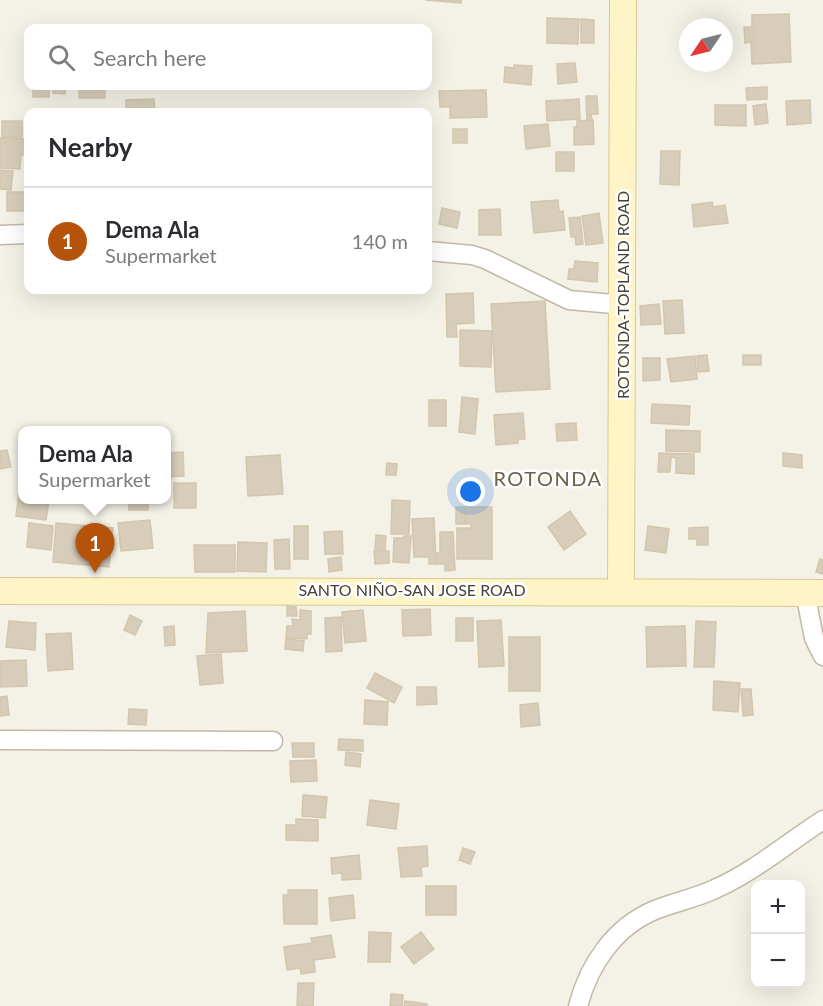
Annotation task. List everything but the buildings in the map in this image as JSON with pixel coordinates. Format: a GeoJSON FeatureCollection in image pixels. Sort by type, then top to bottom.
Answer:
{"type":"FeatureCollection","features":[{"type":"Feature","properties":{"kind":"main road","name":"ROTONDA-TOPLAND ROAD"},"geometry":{"type":"LineString","coordinates":[[621,590],[624,305],[623,0]]}},
{"type":"Feature","properties":{"kind":"main road","name":"SANTO NIÑO-SAN JOSE ROAD"},"geometry":{"type":"LineString","coordinates":[[0,591],[814,592]]}},
{"type":"Feature","properties":{"kind":"street"},"geometry":{"type":"LineString","coordinates":[[0,235],[24,234]]}},
{"type":"Feature","properties":{"kind":"street"},"geometry":{"type":"LineString","coordinates":[[432,251],[472,255],[485,259],[569,300],[624,305]]}},
{"type":"Feature","properties":{"kind":"street"},"geometry":{"type":"LineString","coordinates":[[814,592],[814,638],[823,656]]}},
{"type":"Feature","properties":{"kind":"street"},"geometry":{"type":"LineString","coordinates":[[0,740],[273,741]]}},
{"type":"Feature","properties":{"kind":"street"},"geometry":{"type":"LineString","coordinates":[[578,1006],[590,971],[602,952],[636,920],[654,910],[717,889],[823,820]]}},
{"type":"Feature","properties":{"kind":"place","name":"Dema Ala"},"geometry":{"type":"Point","coordinates":[95,573]}},
{"type":"Feature","properties":{"kind":"district","name":"ROTONDA"},"geometry":{"type":"Point","coordinates":[548,479]}}]}
